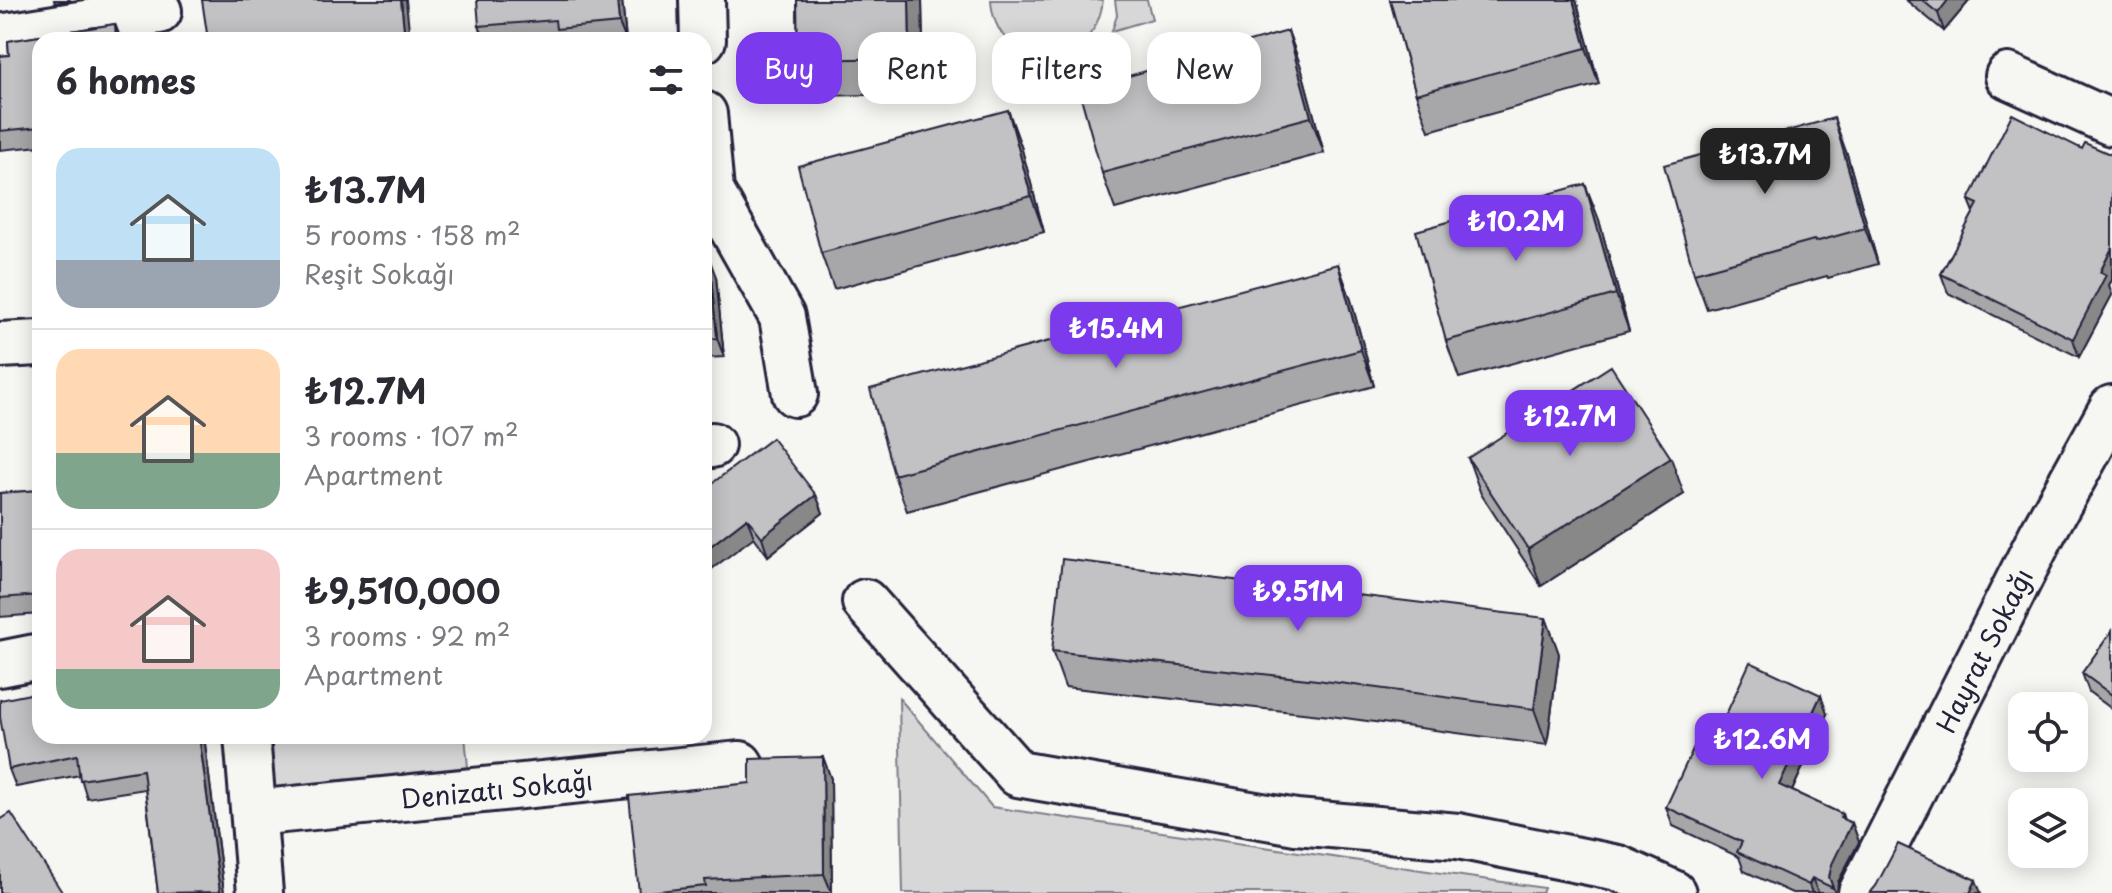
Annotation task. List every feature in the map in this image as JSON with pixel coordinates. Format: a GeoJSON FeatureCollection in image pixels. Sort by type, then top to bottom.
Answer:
{"type":"FeatureCollection","features":[{"type":"Feature","properties":{"kind":"street"},"geometry":{"type":"LineString","coordinates":[[702,0],[703,32]]}},
{"type":"Feature","properties":{"kind":"street"},"geometry":{"type":"LineString","coordinates":[[40,32],[160,17]]}},
{"type":"Feature","properties":{"kind":"street"},"geometry":{"type":"LineString","coordinates":[[0,37],[32,33]]}},
{"type":"Feature","properties":{"kind":"street"},"geometry":{"type":"LineString","coordinates":[[2008,76],[2112,123]]}},
{"type":"Feature","properties":{"kind":"street"},"geometry":{"type":"LineString","coordinates":[[712,193],[782,317],[795,394]]}},
{"type":"Feature","properties":{"kind":"street"},"geometry":{"type":"LineString","coordinates":[[0,345],[32,343]]}},
{"type":"Feature","properties":{"kind":"street","name":"Hayrat Sokağı"},"geometry":{"type":"LineString","coordinates":[[1861,893],[2041,536],[2112,408]]}},
{"type":"Feature","properties":{"kind":"street"},"geometry":{"type":"LineString","coordinates":[[865,602],[1018,774],[1296,822],[1458,836],[1618,868],[1673,893]]}},
{"type":"Feature","properties":{"kind":"street"},"geometry":{"type":"LineString","coordinates":[[0,664],[32,658]]}},
{"type":"Feature","properties":{"kind":"street"},"geometry":{"type":"LineString","coordinates":[[248,744],[260,893]]}},
{"type":"Feature","properties":{"kind":"street","name":"Denizatı Sokağı"},"geometry":{"type":"LineString","coordinates":[[254,813],[740,764]]}},
{"type":"Feature","properties":{"kind":"shaded area"},"geometry":{"type":"Polygon","coordinates":[[[991,0],[1103,0],[1096,25],[1090,32],[1003,32],[997,24],[991,0]]]}},
{"type":"Feature","properties":{"kind":"shaded area"},"geometry":{"type":"Polygon","coordinates":[[[1115,0],[1147,0],[1152,19],[1112,31],[1117,15],[1115,0]]]}},
{"type":"Feature","properties":{"kind":"shaded area"},"geometry":{"type":"Polygon","coordinates":[[[899,698],[992,807],[1544,888],[1542,893],[903,893],[899,698]]]}},
{"type":"Feature","properties":{"kind":"shaded area"},"geometry":{"type":"Polygon","coordinates":[[[268,744],[466,744],[468,767],[272,787],[268,744]]]}},
{"type":"Feature","properties":{"kind":"building"},"geometry":{"type":"Polygon","coordinates":[[[202,0],[401,0],[404,32],[207,32],[202,0]]]}},
{"type":"Feature","properties":{"kind":"building"},"geometry":{"type":"Polygon","coordinates":[[[477,0],[617,0],[619,23],[556,29],[555,20],[479,26],[477,0]]]}},
{"type":"Feature","properties":{"kind":"building"},"geometry":{"type":"Polygon","coordinates":[[[797,0],[909,0],[910,32],[858,32],[858,59],[842,59],[842,32],[798,32],[797,0]]]}},
{"type":"Feature","properties":{"kind":"building"},"geometry":{"type":"Polygon","coordinates":[[[1390,0],[1573,0],[1586,48],[1416,94],[1390,0]]]}},
{"type":"Feature","properties":{"kind":"building"},"geometry":{"type":"Polygon","coordinates":[[[1922,0],[1948,0],[1938,13],[1922,0]]]}},
{"type":"Feature","properties":{"kind":"building"},"geometry":{"type":"Polygon","coordinates":[[[115,24],[116,32],[65,32],[115,24]]]}},
{"type":"Feature","properties":{"kind":"building"},"geometry":{"type":"Polygon","coordinates":[[[1288,31],[1311,117],[1102,173],[1083,104],[1131,104],[1131,75],[1147,71],[1147,104],[1261,104],[1261,39],[1288,31]]]}},
{"type":"Feature","properties":{"kind":"building"},"geometry":{"type":"Polygon","coordinates":[[[32,37],[32,128],[0,131],[0,56],[9,55],[8,41],[32,37]]]}},
{"type":"Feature","properties":{"kind":"building"},"geometry":{"type":"Polygon","coordinates":[[[1008,110],[1031,196],[821,253],[798,166],[1008,110]]]}},
{"type":"Feature","properties":{"kind":"building"},"geometry":{"type":"Polygon","coordinates":[[[2012,114],[2082,149],[2085,143],[2112,155],[2112,248],[2100,272],[2106,275],[2073,339],[1941,274],[1978,204],[1969,200],[2012,114]]]}},
{"type":"Feature","properties":{"kind":"building"},"geometry":{"type":"Polygon","coordinates":[[[1834,118],[1865,228],[1694,273],[1664,165],[1834,118]]]}},
{"type":"Feature","properties":{"kind":"building"},"geometry":{"type":"Polygon","coordinates":[[[1585,184],[1616,294],[1446,341],[1416,231],[1585,184]]]}},
{"type":"Feature","properties":{"kind":"building"},"geometry":{"type":"Polygon","coordinates":[[[1338,264],[1361,350],[894,475],[870,389],[1338,264]]]}},
{"type":"Feature","properties":{"kind":"building"},"geometry":{"type":"Polygon","coordinates":[[[712,288],[717,338],[712,338],[712,288]]]}},
{"type":"Feature","properties":{"kind":"building"},"geometry":{"type":"Polygon","coordinates":[[[1611,366],[1671,458],[1528,549],[1468,458],[1611,366]]]}},
{"type":"Feature","properties":{"kind":"building"},"geometry":{"type":"Polygon","coordinates":[[[772,438],[816,495],[762,537],[747,518],[712,545],[712,483],[772,438]]]}},
{"type":"Feature","properties":{"kind":"building"},"geometry":{"type":"Polygon","coordinates":[[[32,491],[32,596],[0,598],[0,493],[32,491]]]}},
{"type":"Feature","properties":{"kind":"building"},"geometry":{"type":"Polygon","coordinates":[[[1062,559],[1546,618],[1534,709],[1317,680],[1052,651],[1062,559]]]}},
{"type":"Feature","properties":{"kind":"building"},"geometry":{"type":"Polygon","coordinates":[[[2112,631],[2112,695],[2082,673],[2112,631]]]}},
{"type":"Feature","properties":{"kind":"building"},"geometry":{"type":"Polygon","coordinates":[[[1750,662],[1821,695],[1779,785],[1842,814],[1840,818],[1852,823],[1832,864],[1829,877],[1833,888],[1812,878],[1809,885],[1737,852],[1742,842],[1666,807],[1699,736],[1713,743],[1750,662]]]}},
{"type":"Feature","properties":{"kind":"building"},"geometry":{"type":"Polygon","coordinates":[[[32,694],[32,744],[200,744],[220,892],[158,893],[143,770],[80,780],[77,755],[9,769],[0,700],[32,694]]]}},
{"type":"Feature","properties":{"kind":"building"},"geometry":{"type":"Polygon","coordinates":[[[823,757],[824,874],[705,880],[706,886],[639,893],[629,796],[750,783],[750,759],[823,757]]]}},
{"type":"Feature","properties":{"kind":"building"},"geometry":{"type":"Polygon","coordinates":[[[11,813],[62,892],[0,893],[0,820],[11,813]]]}},
{"type":"Feature","properties":{"kind":"building"},"geometry":{"type":"Polygon","coordinates":[[[1898,844],[1976,880],[1970,893],[1870,893],[1898,844]]]}}]}
